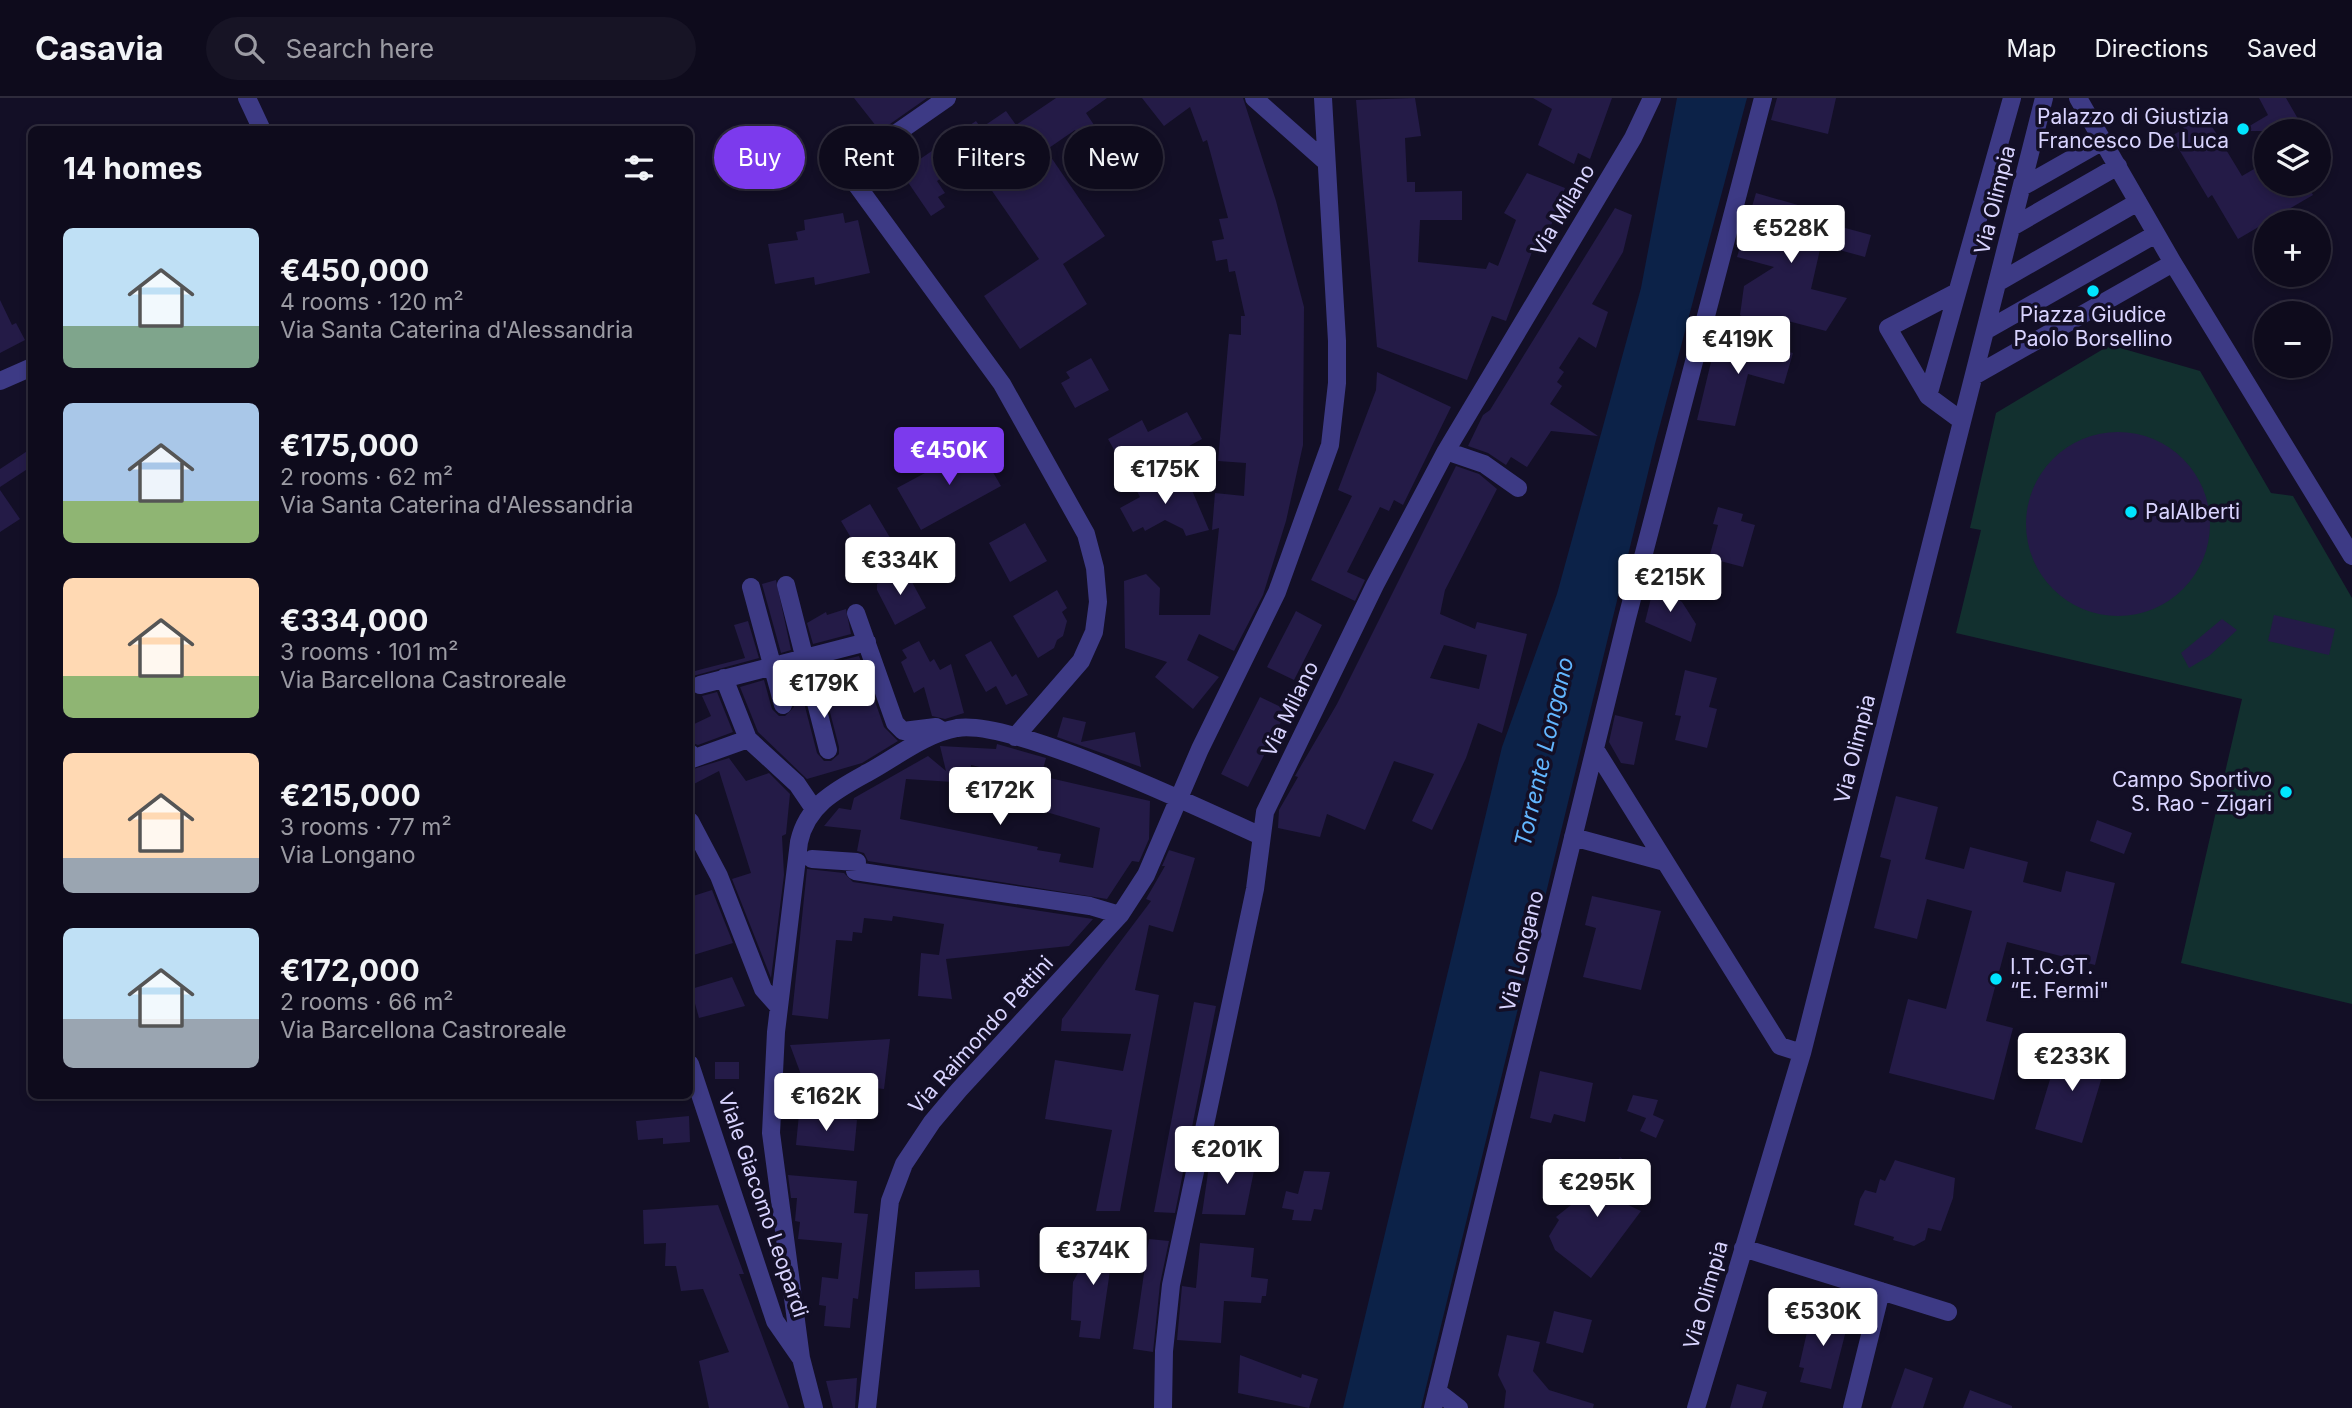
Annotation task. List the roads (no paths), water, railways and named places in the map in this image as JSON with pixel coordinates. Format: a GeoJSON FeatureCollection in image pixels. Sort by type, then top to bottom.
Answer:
{"type":"FeatureCollection","features":[{"type":"Feature","properties":{"kind":"street"},"geometry":{"type":"LineString","coordinates":[[247,98],[260,126]]}},
{"type":"Feature","properties":{"kind":"street"},"geometry":{"type":"LineString","coordinates":[[947,98],[845,169],[1002,384],[1086,534],[1095,568],[1098,602],[1094,632],[1081,661],[1015,737]]}},
{"type":"Feature","properties":{"kind":"street"},"geometry":{"type":"LineString","coordinates":[[1254,98],[1325,161]]}},
{"type":"Feature","properties":{"kind":"street","name":"Via Raimondo Pettini"},"geometry":{"type":"LineString","coordinates":[[866,1408],[890,1201],[904,1164],[932,1122],[959,1090],[1120,915],[1146,875],[1178,799],[1277,592],[1319,482],[1335,415],[1338,383],[1323,98]]}},
{"type":"Feature","properties":{"kind":"street","name":"Via Milano"},"geometry":{"type":"LineString","coordinates":[[1163,1408],[1164,1351],[1171,1285],[1255,889],[1265,812],[1311,715],[1446,451],[1633,138],[1652,98]]}},
{"type":"Feature","properties":{"kind":"street","name":"Via Longano"},"geometry":{"type":"LineString","coordinates":[[1435,1400],[1573,837],[1763,98]]}},
{"type":"Feature","properties":{"kind":"street"},"geometry":{"type":"LineString","coordinates":[[1928,396],[2012,98]]}},
{"type":"Feature","properties":{"kind":"street","name":"Via Olimpia"},"geometry":{"type":"LineString","coordinates":[[1696,1408],[1801,1054],[2045,98]]}},
{"type":"Feature","properties":{"kind":"street"},"geometry":{"type":"LineString","coordinates":[[2078,98],[2173,263],[2352,556]]}},
{"type":"Feature","properties":{"kind":"street"},"geometry":{"type":"LineString","coordinates":[[2022,187],[2102,141]]}},
{"type":"Feature","properties":{"kind":"street"},"geometry":{"type":"LineString","coordinates":[[2011,227],[2118,166]]}},
{"type":"Feature","properties":{"kind":"street"},"geometry":{"type":"LineString","coordinates":[[1997,282],[2138,202]]}},
{"type":"Feature","properties":{"kind":"street"},"geometry":{"type":"LineString","coordinates":[[1985,331],[2156,234]]}},
{"type":"Feature","properties":{"kind":"street"},"geometry":{"type":"LineString","coordinates":[[1973,376],[2173,263]]}},
{"type":"Feature","properties":{"kind":"street"},"geometry":{"type":"LineString","coordinates":[[1957,292],[1888,328],[1928,396],[1962,421]]}},
{"type":"Feature","properties":{"kind":"street"},"geometry":{"type":"LineString","coordinates":[[0,381],[28,369]]}},
{"type":"Feature","properties":{"kind":"street"},"geometry":{"type":"LineString","coordinates":[[1446,451],[1484,464],[1518,488]]}},
{"type":"Feature","properties":{"kind":"street"},"geometry":{"type":"LineString","coordinates":[[786,585],[828,750]]}},
{"type":"Feature","properties":{"kind":"street"},"geometry":{"type":"LineString","coordinates":[[751,587],[783,705]]}},
{"type":"Feature","properties":{"kind":"street"},"geometry":{"type":"LineString","coordinates":[[856,612],[895,723],[903,732],[936,727],[944,732]]}},
{"type":"Feature","properties":{"kind":"street"},"geometry":{"type":"LineString","coordinates":[[700,685],[867,642]]}},
{"type":"Feature","properties":{"kind":"street"},"geometry":{"type":"LineString","coordinates":[[724,678],[748,739],[797,784],[814,809]]}},
{"type":"Feature","properties":{"kind":"street"},"geometry":{"type":"LineString","coordinates":[[814,1408],[802,1358],[771,1133],[779,1007],[799,842],[802,829],[814,809],[837,790],[944,732],[980,728],[1055,750],[1178,799],[1261,836]]}},
{"type":"Feature","properties":{"kind":"street"},"geometry":{"type":"LineString","coordinates":[[693,759],[748,739]]}},
{"type":"Feature","properties":{"kind":"street"},"geometry":{"type":"LineString","coordinates":[[1595,750],[1780,1046],[1801,1054]]}},
{"type":"Feature","properties":{"kind":"street"},"geometry":{"type":"LineString","coordinates":[[693,827],[719,876],[764,989],[779,1007]]}},
{"type":"Feature","properties":{"kind":"street"},"geometry":{"type":"LineString","coordinates":[[1573,837],[1665,862]]}},
{"type":"Feature","properties":{"kind":"street"},"geometry":{"type":"LineString","coordinates":[[812,859],[857,862],[855,871],[1090,906],[1120,915]]}},
{"type":"Feature","properties":{"kind":"street","name":"Viale Giacomo Leopardi"},"geometry":{"type":"LineString","coordinates":[[693,1073],[775,1321],[802,1358]]}},
{"type":"Feature","properties":{"kind":"street"},"geometry":{"type":"LineString","coordinates":[[1743,1248],[1948,1312]]}},
{"type":"Feature","properties":{"kind":"street"},"geometry":{"type":"LineString","coordinates":[[1852,1408],[1881,1291]]}},
{"type":"Feature","properties":{"kind":"street"},"geometry":{"type":"LineString","coordinates":[[1435,1400],[1459,1408]]}},
{"type":"Feature","properties":{"kind":"water","name":"Torrente Longano"},"geometry":{"type":"Polygon","coordinates":[[[1677,98],[1747,98],[1655,444],[1421,1408],[1343,1408],[1502,747],[1557,594],[1641,288],[1677,98]]]}},
{"type":"Feature","properties":{"kind":"place","name":"Palazzo di Giustizia Francesco De Luca"},"geometry":{"type":"Point","coordinates":[2243,129]}},
{"type":"Feature","properties":{"kind":"place","name":"Piazza Giudice Paolo Borsellino"},"geometry":{"type":"Point","coordinates":[2093,291]}},
{"type":"Feature","properties":{"kind":"place","name":"PalAlberti"},"geometry":{"type":"Point","coordinates":[2131,512]}},
{"type":"Feature","properties":{"kind":"place","name":"Campo Sportivo S. Rao - Zigari"},"geometry":{"type":"Point","coordinates":[2286,792]}},
{"type":"Feature","properties":{"kind":"place","name":"I.T.C.GT. “E. Fermi\""},"geometry":{"type":"Point","coordinates":[1996,979]}}]}
